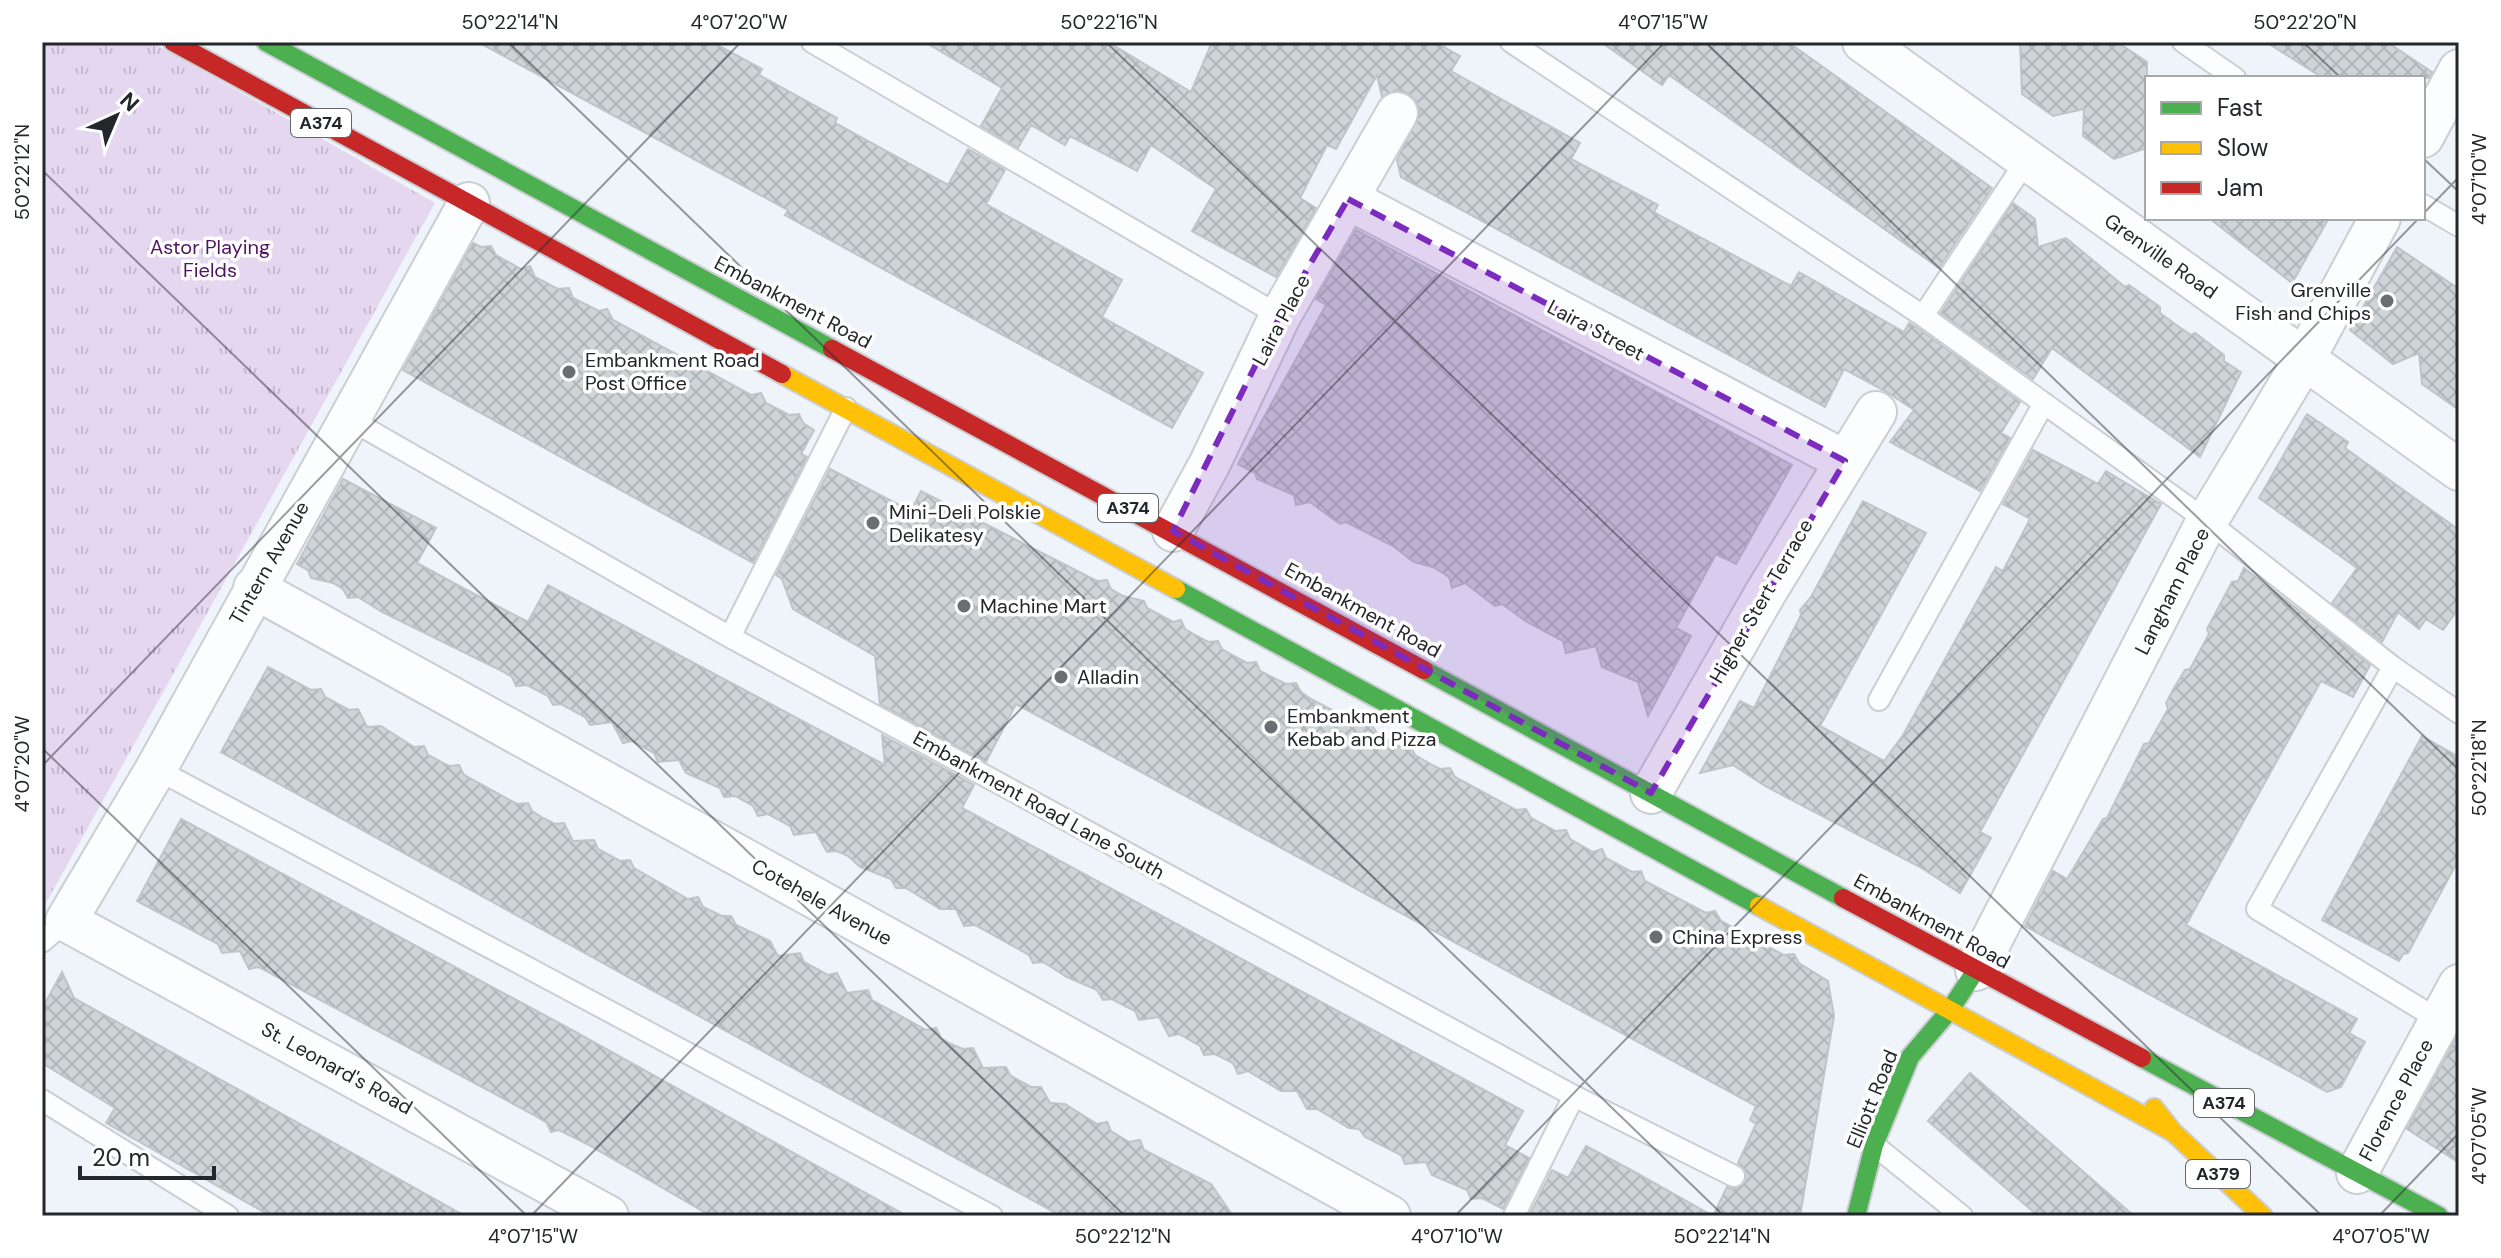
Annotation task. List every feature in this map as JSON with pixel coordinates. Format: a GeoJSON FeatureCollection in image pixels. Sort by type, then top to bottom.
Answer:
{"type":"FeatureCollection","features":[{"type":"Feature","properties":{"kind":"main road","name":"A374"},"geometry":{"type":"LineString","coordinates":[[173,42],[2173,1132]]}},
{"type":"Feature","properties":{"kind":"main road","name":"Embankment Road"},"geometry":{"type":"LineString","coordinates":[[266,42],[1173,531],[1976,970],[2439,1216]]}},
{"type":"Feature","properties":{"kind":"main road","name":"Elliott Road"},"geometry":{"type":"LineString","coordinates":[[1856,1216],[1874,1145],[1910,1057],[1950,1010],[1976,970]]}},
{"type":"Feature","properties":{"kind":"main road","name":"A374"},"geometry":{"type":"LineString","coordinates":[[2092,1032],[2119,1065]]}},
{"type":"Feature","properties":{"kind":"main road","name":"A374"},"geometry":{"type":"LineString","coordinates":[[2146,1098],[2173,1132]]}},
{"type":"Feature","properties":{"kind":"main road","name":"A379"},"geometry":{"type":"LineString","coordinates":[[2173,1132],[2263,1216]]}},
{"type":"Feature","properties":{"kind":"street"},"geometry":{"type":"LineString","coordinates":[[2437,42],[2459,58]]}},
{"type":"Feature","properties":{"kind":"street","name":"Grenville Road"},"geometry":{"type":"LineString","coordinates":[[1887,49],[2026,161],[2459,470]]}},
{"type":"Feature","properties":{"kind":"street"},"geometry":{"type":"LineString","coordinates":[[2425,133],[2459,70]]}},
{"type":"Feature","properties":{"kind":"street","name":"Laira Place"},"geometry":{"type":"LineString","coordinates":[[1173,531],[1210,463],[1280,316],[1397,113]]}},
{"type":"Feature","properties":{"kind":"street","name":"Laira Street"},"geometry":{"type":"LineString","coordinates":[[1348,199],[1845,461]]}},
{"type":"Feature","properties":{"kind":"street","name":"Tintern Avenue"},"geometry":{"type":"LineString","coordinates":[[54,931],[156,769],[469,203]]}},
{"type":"Feature","properties":{"kind":"street","name":"Langham Place"},"geometry":{"type":"LineString","coordinates":[[1976,970],[2207,521],[2305,358],[2379,220]]}},
{"type":"Feature","properties":{"kind":"street","name":"Higher Stert Terrace"},"geometry":{"type":"LineString","coordinates":[[1651,793],[1876,412]]}},
{"type":"Feature","properties":{"kind":"street","name":"Cotehele Avenue"},"geometry":{"type":"LineString","coordinates":[[254,588],[1390,1216]]}},
{"type":"Feature","properties":{"kind":"street","name":"St. Leonard's Road"},"geometry":{"type":"LineString","coordinates":[[54,931],[608,1216]]}},
{"type":"Feature","properties":{"kind":"street","name":"Florence Place"},"geometry":{"type":"LineString","coordinates":[[2357,1173],[2451,1005]]}},
{"type":"Feature","properties":{"kind":"lane"},"geometry":{"type":"LineString","coordinates":[[812,42],[1280,316]]}},
{"type":"Feature","properties":{"kind":"lane"},"geometry":{"type":"LineString","coordinates":[[1511,42],[1923,316],[2207,521],[2393,667],[2459,713]]}},
{"type":"Feature","properties":{"kind":"lane"},"geometry":{"type":"LineString","coordinates":[[2183,42],[2232,76]]}},
{"type":"Feature","properties":{"kind":"lane"},"geometry":{"type":"LineString","coordinates":[[1923,316],[2026,161]]}},
{"type":"Feature","properties":{"kind":"lane"},"geometry":{"type":"LineString","coordinates":[[2425,206],[2459,226]]}},
{"type":"Feature","properties":{"kind":"lane"},"geometry":{"type":"LineString","coordinates":[[1879,700],[2044,403]]}},
{"type":"Feature","properties":{"kind":"lane"},"geometry":{"type":"LineString","coordinates":[[730,637],[846,408]]}},
{"type":"Feature","properties":{"kind":"lane","name":"Embankment Road Lane South"},"geometry":{"type":"LineString","coordinates":[[351,420],[730,637],[1574,1096],[1734,1176]]}},
{"type":"Feature","properties":{"kind":"lane"},"geometry":{"type":"LineString","coordinates":[[2393,667],[2257,909],[2451,1005]]}},
{"type":"Feature","properties":{"kind":"lane"},"geometry":{"type":"LineString","coordinates":[[156,769],[992,1216]]}},
{"type":"Feature","properties":{"kind":"lane"},"geometry":{"type":"LineString","coordinates":[[1514,1216],[1574,1096]]}},
{"type":"Feature","properties":{"kind":"lane"},"geometry":{"type":"LineString","coordinates":[[42,1100],[228,1216]]}},
{"type":"Feature","properties":{"kind":"lane"},"geometry":{"type":"LineString","coordinates":[[1874,1145],[1962,1216]]}},
{"type":"Feature","properties":{"kind":"highlighted area"},"geometry":{"type":"Polygon","coordinates":[[[1348,199],[1845,461],[1651,793],[1173,531],[1280,316],[1348,199]]]}},
{"type":"Feature","properties":{"kind":"green space","name":"Astor Playing Fields"},"geometry":{"type":"Polygon","coordinates":[[[42,42],[152,42],[435,203],[42,910],[42,42]]]}},
{"type":"Feature","properties":{"kind":"building"},"geometry":{"type":"Polygon","coordinates":[[[478,42],[712,42],[762,69],[759,75],[837,118],[835,123],[948,185],[968,149],[1005,170],[986,204],[1122,280],[1102,317],[1203,373],[1172,428],[785,215],[788,210],[478,42]]]}},
{"type":"Feature","properties":{"kind":"building"},"geometry":{"type":"Polygon","coordinates":[[[925,42],[1108,42],[1191,92],[1212,42],[1435,42],[1460,56],[1451,71],[1580,143],[1571,159],[1658,205],[1654,212],[1791,286],[1799,272],[1904,332],[1909,323],[1916,327],[2020,402],[2001,433],[2010,438],[1980,491],[1890,442],[1914,410],[1887,392],[1844,369],[1825,407],[1401,177],[1397,160],[1420,112],[1416,101],[1408,93],[1396,90],[1382,97],[1377,75],[1336,149],[1327,145],[1300,198],[1316,208],[1276,277],[1192,231],[1216,189],[1151,145],[1137,171],[1070,136],[1065,145],[1031,125],[1018,148],[981,126],[1002,88],[925,42]]]}},
{"type":"Feature","properties":{"kind":"building"},"geometry":{"type":"Polygon","coordinates":[[[1601,42],[1788,42],[1992,188],[1939,268],[1669,75],[1662,85],[1601,42]]]}},
{"type":"Feature","properties":{"kind":"building"},"geometry":{"type":"Polygon","coordinates":[[[2020,42],[2117,42],[2147,62],[2145,149],[2114,159],[2083,136],[2084,109],[2053,116],[2022,94],[2020,42]]]}},
{"type":"Feature","properties":{"kind":"building"},"geometry":{"type":"Polygon","coordinates":[[[2266,42],[2387,42],[2432,72],[2429,78],[2320,76],[2266,42]]]}},
{"type":"Feature","properties":{"kind":"building"},"geometry":{"type":"Polygon","coordinates":[[[2013,203],[2035,219],[2038,247],[2066,238],[2125,287],[2129,285],[2160,307],[2160,313],[2191,335],[2195,333],[2224,355],[2224,361],[2241,372],[2200,457],[2052,348],[2033,379],[1941,313],[2013,203]]]}},
{"type":"Feature","properties":{"kind":"building"},"geometry":{"type":"Polygon","coordinates":[[[2212,220],[2328,220],[2292,283],[2212,220]]]}},
{"type":"Feature","properties":{"kind":"building"},"geometry":{"type":"Polygon","coordinates":[[[1356,230],[1792,465],[1736,564],[1716,554],[1676,628],[1691,636],[1648,716],[1638,682],[1602,667],[1596,646],[1566,653],[1563,641],[1527,622],[1502,604],[1495,606],[1465,583],[1452,588],[1449,577],[1433,567],[1414,562],[1393,546],[1346,522],[1340,524],[1310,502],[1296,505],[1294,495],[1257,479],[1255,473],[1238,464],[1326,305],[1316,299],[1356,230]]]}},
{"type":"Feature","properties":{"kind":"building"},"geometry":{"type":"Polygon","coordinates":[[[473,243],[481,247],[491,246],[496,255],[521,269],[530,266],[535,277],[558,289],[569,288],[573,298],[599,311],[607,309],[613,320],[751,395],[761,393],[766,403],[789,415],[799,414],[803,423],[814,430],[801,454],[807,457],[753,563],[403,370],[473,243]]]}},
{"type":"Feature","properties":{"kind":"building"},"geometry":{"type":"Polygon","coordinates":[[[2397,247],[2459,289],[2459,410],[2422,384],[2419,353],[2393,364],[2350,330],[2397,247]]]}},
{"type":"Feature","properties":{"kind":"building"},"geometry":{"type":"Polygon","coordinates":[[[2307,414],[2348,442],[2345,448],[2459,530],[2459,608],[2443,630],[2426,619],[2419,629],[2398,612],[2382,642],[2332,603],[2357,568],[2259,498],[2307,414]]]}},
{"type":"Feature","properties":{"kind":"building"},"geometry":{"type":"Polygon","coordinates":[[[2033,450],[2098,484],[2106,471],[2161,504],[1980,832],[1991,838],[1960,893],[1920,867],[1765,786],[1733,765],[1700,773],[1740,701],[1754,708],[1801,615],[1800,610],[1811,597],[1863,501],[1926,533],[1820,726],[1884,761],[1903,735],[1996,567],[2003,571],[2030,519],[2003,504],[2033,450]]]}},
{"type":"Feature","properties":{"kind":"building"},"geometry":{"type":"Polygon","coordinates":[[[830,469],[911,511],[921,491],[1097,581],[1107,580],[1111,589],[1123,596],[1144,601],[1147,608],[1173,622],[1181,620],[1185,629],[1208,642],[1218,641],[1222,649],[1247,663],[1256,662],[1260,671],[1286,684],[1296,683],[1301,692],[1311,699],[1362,726],[1372,725],[1378,735],[1400,747],[1411,747],[1415,755],[1440,769],[1450,768],[1455,777],[1516,810],[1526,809],[1531,818],[1555,831],[1566,830],[1570,839],[1593,852],[1602,849],[1606,858],[1632,872],[1641,871],[1645,881],[1706,913],[1715,911],[1721,921],[1784,955],[1794,954],[1799,963],[1828,981],[1834,1016],[1800,1216],[1713,1216],[1727,1187],[1736,1189],[1746,1181],[1745,1170],[1738,1163],[1756,1124],[1750,1120],[1756,1106],[1016,704],[986,762],[880,704],[875,656],[793,609],[782,579],[776,575],[830,469]]]}},
{"type":"Feature","properties":{"kind":"building"},"geometry":{"type":"Polygon","coordinates":[[[343,479],[436,528],[417,563],[461,587],[528,622],[548,585],[885,765],[882,735],[974,785],[962,808],[1523,1111],[1505,1145],[1529,1158],[1503,1209],[1482,1198],[1471,1199],[1467,1190],[1432,1175],[1426,1162],[1405,1164],[1401,1155],[1365,1137],[1359,1129],[1349,1128],[1317,1109],[1307,1109],[1297,1091],[1281,1091],[1248,1071],[1238,1074],[1233,1063],[1215,1054],[1204,1055],[1200,1046],[1179,1034],[1169,1036],[1159,1017],[1139,1020],[1135,1011],[1112,999],[1103,1000],[1097,990],[1043,962],[1033,963],[1029,955],[975,925],[964,926],[956,909],[940,909],[906,888],[896,888],[891,879],[860,867],[848,856],[837,851],[827,852],[816,832],[794,835],[790,826],[768,814],[758,816],[753,806],[735,796],[724,797],[720,788],[686,773],[679,760],[658,762],[654,753],[632,741],[623,743],[612,722],[590,725],[585,717],[561,704],[553,705],[548,696],[527,685],[516,686],[512,677],[502,671],[358,597],[348,598],[343,589],[333,583],[311,578],[308,570],[297,564],[343,479]]]}},
{"type":"Feature","properties":{"kind":"building"},"geometry":{"type":"Polygon","coordinates":[[[2244,568],[2370,665],[2353,697],[2321,681],[2186,925],[2357,1019],[2349,1033],[2365,1042],[2341,1087],[2327,1092],[2025,926],[2053,871],[2067,879],[2103,819],[2107,818],[2144,744],[2149,743],[2168,709],[2166,703],[2174,688],[2185,670],[2190,669],[2209,634],[2207,629],[2232,582],[2238,581],[2244,568]]]}},
{"type":"Feature","properties":{"kind":"building"},"geometry":{"type":"Polygon","coordinates":[[[268,667],[311,690],[321,689],[325,697],[349,710],[358,709],[367,727],[381,726],[414,747],[424,746],[428,755],[449,766],[459,765],[464,775],[517,804],[528,803],[532,811],[555,824],[564,823],[573,841],[594,840],[598,849],[620,861],[630,860],[634,868],[688,899],[698,897],[703,907],[722,916],[731,916],[736,925],[770,941],[778,956],[800,953],[804,962],[828,975],[837,973],[847,993],[868,990],[872,1000],[926,1030],[936,1028],[941,1038],[951,1044],[963,1049],[973,1048],[983,1068],[1006,1067],[1010,1075],[1020,1081],[1031,1087],[1041,1087],[1050,1103],[1065,1104],[1097,1124],[1107,1122],[1111,1131],[1129,1142],[1140,1140],[1144,1150],[1211,1184],[1233,1216],[1061,1216],[221,752],[268,667]]]}},
{"type":"Feature","properties":{"kind":"building"},"geometry":{"type":"Polygon","coordinates":[[[2422,736],[2459,757],[2459,859],[2408,953],[2403,954],[2399,961],[2322,920],[2422,736]]]}},
{"type":"Feature","properties":{"kind":"building"},"geometry":{"type":"Polygon","coordinates":[[[181,819],[572,1030],[907,1216],[711,1216],[587,1144],[559,1130],[551,1132],[547,1123],[532,1114],[259,967],[249,969],[240,951],[222,953],[218,944],[137,901],[181,819]]]}},
{"type":"Feature","properties":{"kind":"building"},"geometry":{"type":"Polygon","coordinates":[[[62,972],[74,998],[465,1216],[271,1216],[106,1123],[115,1108],[42,1063],[42,1009],[62,972]]]}},
{"type":"Feature","properties":{"kind":"building"},"geometry":{"type":"Polygon","coordinates":[[[2459,1033],[2459,1163],[2407,1129],[2459,1033]]]}},
{"type":"Feature","properties":{"kind":"building"},"geometry":{"type":"Polygon","coordinates":[[[1970,1073],[2134,1216],[2038,1216],[1928,1121],[1970,1073]]]}},
{"type":"Feature","properties":{"kind":"building"},"geometry":{"type":"Polygon","coordinates":[[[1586,1146],[1713,1216],[1529,1216],[1552,1170],[1568,1178],[1586,1146]]]}},
{"type":"Feature","properties":{"kind":"traffic: fast"},"geometry":{"type":"LineString","coordinates":[[266,42],[832,349]]}},
{"type":"Feature","properties":{"kind":"traffic: fast"},"geometry":{"type":"LineString","coordinates":[[1176,589],[1759,906]]}},
{"type":"Feature","properties":{"kind":"traffic: fast"},"geometry":{"type":"LineString","coordinates":[[1424,670],[1843,898]]}},
{"type":"Feature","properties":{"kind":"traffic: fast"},"geometry":{"type":"LineString","coordinates":[[1856,1216],[1874,1145],[1910,1057],[1950,1010],[1976,970]]}},
{"type":"Feature","properties":{"kind":"traffic: fast"},"geometry":{"type":"LineString","coordinates":[[2142,1058],[2439,1216]]}},
{"type":"Feature","properties":{"kind":"traffic: slow"},"geometry":{"type":"LineString","coordinates":[[782,374],[1176,589]]}},
{"type":"Feature","properties":{"kind":"traffic: slow"},"geometry":{"type":"LineString","coordinates":[[1759,906],[2173,1132]]}},
{"type":"Feature","properties":{"kind":"traffic: slow"},"geometry":{"type":"LineString","coordinates":[[2154,1108],[2173,1132],[2263,1216]]}},
{"type":"Feature","properties":{"kind":"traffic: jam"},"geometry":{"type":"LineString","coordinates":[[173,42],[782,374]]}},
{"type":"Feature","properties":{"kind":"traffic: jam"},"geometry":{"type":"LineString","coordinates":[[832,349],[1424,670]]}},
{"type":"Feature","properties":{"kind":"traffic: jam"},"geometry":{"type":"LineString","coordinates":[[1843,898],[2142,1058]]}},
{"type":"Feature","properties":{"kind":"place","name":"Grenville Fish and Chips"},"geometry":{"type":"Point","coordinates":[2387,301]}},
{"type":"Feature","properties":{"kind":"place","name":"Embankment Road Post Office"},"geometry":{"type":"Point","coordinates":[569,372]}},
{"type":"Feature","properties":{"kind":"place","name":"Mini-Deli Polskie Delikatesy"},"geometry":{"type":"Point","coordinates":[873,523]}},
{"type":"Feature","properties":{"kind":"place","name":"Machine Mart"},"geometry":{"type":"Point","coordinates":[964,606]}},
{"type":"Feature","properties":{"kind":"place","name":"Alladin"},"geometry":{"type":"Point","coordinates":[1061,677]}},
{"type":"Feature","properties":{"kind":"place","name":"Embankment Kebab and Pizza"},"geometry":{"type":"Point","coordinates":[1271,727]}},
{"type":"Feature","properties":{"kind":"place","name":"China Express"},"geometry":{"type":"Point","coordinates":[1656,937]}}]}
